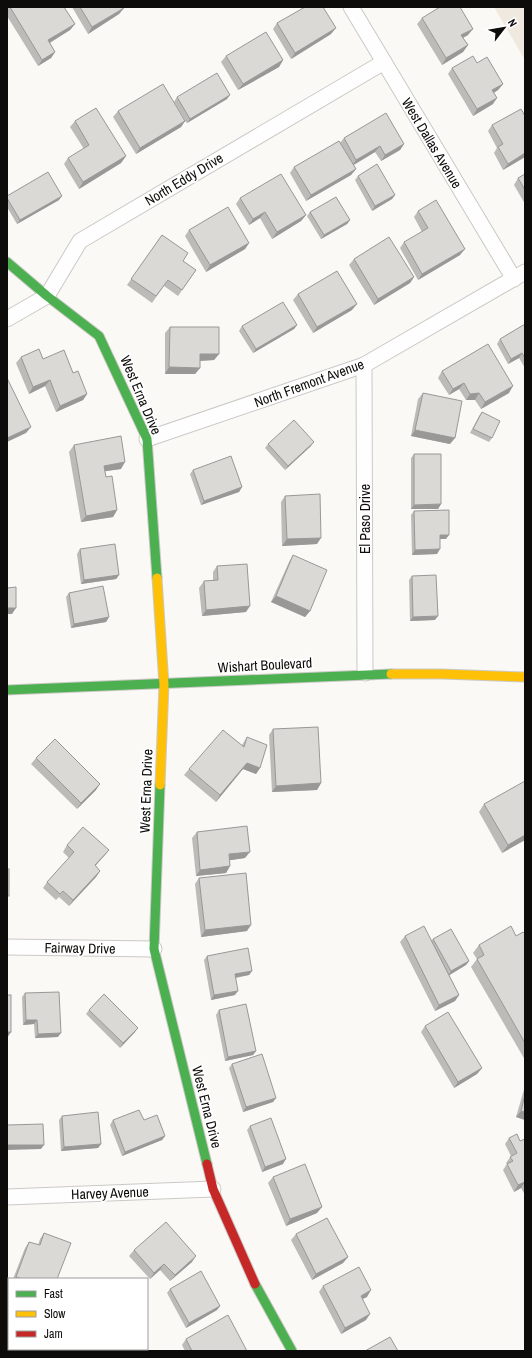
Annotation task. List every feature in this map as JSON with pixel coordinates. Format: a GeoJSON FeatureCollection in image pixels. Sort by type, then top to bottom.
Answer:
{"type":"FeatureCollection","features":[{"type":"Feature","properties":{"kind":"street","name":"West Dallas Avenue"},"geometry":{"type":"LineString","coordinates":[[351,7],[519,276]]}},
{"type":"Feature","properties":{"kind":"street","name":"North Eddy Drive"},"geometry":{"type":"LineString","coordinates":[[7,319],[47,296],[80,241],[384,62]]}},
{"type":"Feature","properties":{"kind":"street","name":"West Erna Drive"},"geometry":{"type":"LineString","coordinates":[[7,262],[47,296],[99,336],[147,440],[164,685],[154,949],[213,1189],[249,1273],[292,1351]]}},
{"type":"Feature","properties":{"kind":"street","name":"North Fremont Avenue"},"geometry":{"type":"LineString","coordinates":[[147,440],[364,365],[519,276]]}},
{"type":"Feature","properties":{"kind":"street","name":"El Paso Drive"},"geometry":{"type":"LineString","coordinates":[[364,365],[365,673]]}},
{"type":"Feature","properties":{"kind":"street","name":"Wishart Boulevard"},"geometry":{"type":"LineString","coordinates":[[7,690],[164,685],[365,673],[484,674],[525,677]]}},
{"type":"Feature","properties":{"kind":"street","name":"Fairway Drive"},"geometry":{"type":"LineString","coordinates":[[7,946],[154,949]]}},
{"type":"Feature","properties":{"kind":"street","name":"Harvey Avenue"},"geometry":{"type":"LineString","coordinates":[[7,1197],[213,1189]]}},
{"type":"Feature","properties":{"kind":"shaded area"},"geometry":{"type":"Polygon","coordinates":[[[494,7],[525,7],[525,60],[494,7]]]}},
{"type":"Feature","properties":{"kind":"building"},"geometry":{"type":"Polygon","coordinates":[[[10,7],[64,7],[75,24],[48,40],[55,52],[42,60],[10,7]]]}},
{"type":"Feature","properties":{"kind":"building"},"geometry":{"type":"Polygon","coordinates":[[[80,7],[123,7],[124,8],[92,27],[80,7]]]}},
{"type":"Feature","properties":{"kind":"building"},"geometry":{"type":"Polygon","coordinates":[[[305,7],[323,7],[336,28],[295,53],[277,23],[305,7]]]}},
{"type":"Feature","properties":{"kind":"building"},"geometry":{"type":"Polygon","coordinates":[[[440,7],[460,7],[473,29],[461,35],[468,45],[446,58],[422,18],[440,7]]]}},
{"type":"Feature","properties":{"kind":"building"},"geometry":{"type":"Polygon","coordinates":[[[266,32],[283,60],[243,84],[226,56],[266,32]]]}},
{"type":"Feature","properties":{"kind":"building"},"geometry":{"type":"Polygon","coordinates":[[[473,56],[477,63],[487,57],[503,84],[492,90],[497,98],[477,109],[452,68],[473,56]]]}},
{"type":"Feature","properties":{"kind":"building"},"geometry":{"type":"Polygon","coordinates":[[[217,73],[230,95],[190,119],[177,97],[217,73]]]}},
{"type":"Feature","properties":{"kind":"building"},"geometry":{"type":"Polygon","coordinates":[[[163,84],[185,121],[140,148],[118,111],[163,84]]]}},
{"type":"Feature","properties":{"kind":"building"},"geometry":{"type":"Polygon","coordinates":[[[96,108],[126,156],[83,182],[68,158],[89,145],[75,121],[96,108]]]}},
{"type":"Feature","properties":{"kind":"building"},"geometry":{"type":"Polygon","coordinates":[[[521,109],[525,116],[525,153],[508,164],[498,147],[503,144],[492,125],[521,109]]]}},
{"type":"Feature","properties":{"kind":"building"},"geometry":{"type":"Polygon","coordinates":[[[386,113],[404,144],[385,155],[380,146],[356,160],[344,138],[386,113]]]}},
{"type":"Feature","properties":{"kind":"building"},"geometry":{"type":"Polygon","coordinates":[[[339,141],[356,169],[311,195],[294,167],[339,141]]]}},
{"type":"Feature","properties":{"kind":"building"},"geometry":{"type":"Polygon","coordinates":[[[377,164],[395,195],[375,206],[358,176],[377,164]]]}},
{"type":"Feature","properties":{"kind":"building"},"geometry":{"type":"Polygon","coordinates":[[[48,172],[62,196],[20,220],[7,196],[48,172]]]}},
{"type":"Feature","properties":{"kind":"building"},"geometry":{"type":"Polygon","coordinates":[[[281,174],[306,215],[277,232],[265,212],[253,219],[240,198],[281,174]]]}},
{"type":"Feature","properties":{"kind":"building"},"geometry":{"type":"Polygon","coordinates":[[[525,174],[525,190],[518,178],[525,174]]]}},
{"type":"Feature","properties":{"kind":"building"},"geometry":{"type":"Polygon","coordinates":[[[336,197],[350,220],[324,235],[310,212],[336,197]]]}},
{"type":"Feature","properties":{"kind":"building"},"geometry":{"type":"Polygon","coordinates":[[[436,200],[465,249],[422,274],[404,242],[428,228],[418,211],[436,200]]]}},
{"type":"Feature","properties":{"kind":"building"},"geometry":{"type":"Polygon","coordinates":[[[228,207],[249,243],[210,265],[189,230],[228,207]]]}},
{"type":"Feature","properties":{"kind":"building"},"geometry":{"type":"Polygon","coordinates":[[[162,235],[188,253],[183,261],[196,270],[182,290],[168,280],[156,296],[131,279],[162,235]]]}},
{"type":"Feature","properties":{"kind":"building"},"geometry":{"type":"Polygon","coordinates":[[[389,237],[414,277],[378,299],[354,259],[389,237]]]}},
{"type":"Feature","properties":{"kind":"building"},"geometry":{"type":"Polygon","coordinates":[[[337,271],[357,304],[317,327],[298,294],[337,271]]]}},
{"type":"Feature","properties":{"kind":"building"},"geometry":{"type":"Polygon","coordinates":[[[283,302],[297,325],[256,349],[242,326],[283,302]]]}},
{"type":"Feature","properties":{"kind":"building"},"geometry":{"type":"Polygon","coordinates":[[[525,324],[525,358],[522,353],[511,359],[500,339],[525,324]]]}},
{"type":"Feature","properties":{"kind":"building"},"geometry":{"type":"Polygon","coordinates":[[[170,327],[219,327],[219,354],[200,354],[200,368],[169,367],[170,327]]]}},
{"type":"Feature","properties":{"kind":"building"},"geometry":{"type":"Polygon","coordinates":[[[488,344],[513,386],[485,402],[479,393],[470,394],[464,383],[453,389],[442,371],[488,344]]]}},
{"type":"Feature","properties":{"kind":"building"},"geometry":{"type":"Polygon","coordinates":[[[39,349],[43,359],[64,350],[73,373],[78,371],[87,394],[60,406],[50,380],[33,387],[21,357],[39,349]]]}},
{"type":"Feature","properties":{"kind":"building"},"geometry":{"type":"Polygon","coordinates":[[[7,378],[31,427],[7,438],[7,378]]]}},
{"type":"Feature","properties":{"kind":"building"},"geometry":{"type":"Polygon","coordinates":[[[423,393],[462,401],[455,438],[415,430],[423,393]]]}},
{"type":"Feature","properties":{"kind":"building"},"geometry":{"type":"Polygon","coordinates":[[[482,412],[500,421],[492,438],[473,429],[482,412]]]}},
{"type":"Feature","properties":{"kind":"building"},"geometry":{"type":"Polygon","coordinates":[[[294,420],[314,442],[288,466],[268,444],[294,420]]]}},
{"type":"Feature","properties":{"kind":"building"},"geometry":{"type":"Polygon","coordinates":[[[121,436],[125,462],[104,466],[106,477],[112,476],[117,510],[86,516],[74,445],[121,436]]]}},
{"type":"Feature","properties":{"kind":"building"},"geometry":{"type":"Polygon","coordinates":[[[414,454],[441,454],[441,504],[414,505],[414,454]]]}},
{"type":"Feature","properties":{"kind":"building"},"geometry":{"type":"Polygon","coordinates":[[[231,456],[242,487],[204,501],[193,470],[231,456]]]}},
{"type":"Feature","properties":{"kind":"building"},"geometry":{"type":"Polygon","coordinates":[[[320,494],[321,538],[287,539],[285,496],[320,494]]]}},
{"type":"Feature","properties":{"kind":"building"},"geometry":{"type":"Polygon","coordinates":[[[449,510],[449,535],[440,535],[440,549],[415,550],[414,511],[449,510]]]}},
{"type":"Feature","properties":{"kind":"building"},"geometry":{"type":"Polygon","coordinates":[[[115,544],[119,575],[84,580],[80,549],[115,544]]]}},
{"type":"Feature","properties":{"kind":"building"},"geometry":{"type":"Polygon","coordinates":[[[293,555],[327,570],[310,611],[276,596],[293,555]]]}},
{"type":"Feature","properties":{"kind":"building"},"geometry":{"type":"Polygon","coordinates":[[[247,564],[250,606],[206,610],[204,581],[218,580],[217,566],[247,564]]]}},
{"type":"Feature","properties":{"kind":"building"},"geometry":{"type":"Polygon","coordinates":[[[436,575],[438,616],[413,617],[412,576],[436,575]]]}},
{"type":"Feature","properties":{"kind":"building"},"geometry":{"type":"Polygon","coordinates":[[[103,586],[109,617],[74,624],[69,593],[103,586]]]}},
{"type":"Feature","properties":{"kind":"building"},"geometry":{"type":"Polygon","coordinates":[[[16,587],[16,608],[7,608],[7,588],[16,587]]]}},
{"type":"Feature","properties":{"kind":"building"},"geometry":{"type":"Polygon","coordinates":[[[318,727],[321,783],[276,786],[273,729],[318,727]]]}},
{"type":"Feature","properties":{"kind":"building"},"geometry":{"type":"Polygon","coordinates":[[[223,730],[244,747],[247,737],[267,745],[260,768],[247,763],[220,795],[189,769],[223,730]]]}},
{"type":"Feature","properties":{"kind":"building"},"geometry":{"type":"Polygon","coordinates":[[[55,739],[100,784],[81,803],[36,758],[55,739]]]}},
{"type":"Feature","properties":{"kind":"building"},"geometry":{"type":"Polygon","coordinates":[[[525,781],[525,835],[508,845],[484,804],[525,781]]]}},
{"type":"Feature","properties":{"kind":"building"},"geometry":{"type":"Polygon","coordinates":[[[247,826],[250,852],[229,854],[230,866],[200,870],[197,832],[247,826]]]}},
{"type":"Feature","properties":{"kind":"building"},"geometry":{"type":"Polygon","coordinates":[[[83,827],[109,850],[95,865],[100,871],[73,900],[63,891],[60,894],[47,882],[74,852],[67,845],[83,827]]]}},
{"type":"Feature","properties":{"kind":"building"},"geometry":{"type":"Polygon","coordinates":[[[7,869],[9,869],[9,896],[7,896],[7,869]]]}},
{"type":"Feature","properties":{"kind":"building"},"geometry":{"type":"Polygon","coordinates":[[[246,873],[251,925],[205,930],[199,878],[246,873]]]}},
{"type":"Feature","properties":{"kind":"building"},"geometry":{"type":"Polygon","coordinates":[[[424,926],[459,995],[439,1005],[405,936],[424,926]]]}},
{"type":"Feature","properties":{"kind":"building"},"geometry":{"type":"Polygon","coordinates":[[[511,926],[516,936],[523,932],[525,934],[525,1043],[477,959],[484,955],[479,945],[511,926]]]}},
{"type":"Feature","properties":{"kind":"building"},"geometry":{"type":"Polygon","coordinates":[[[451,929],[469,961],[451,971],[433,939],[451,929]]]}},
{"type":"Feature","properties":{"kind":"building"},"geometry":{"type":"Polygon","coordinates":[[[248,948],[252,971],[235,974],[238,991],[214,995],[207,956],[248,948]]]}},
{"type":"Feature","properties":{"kind":"building"},"geometry":{"type":"Polygon","coordinates":[[[59,992],[61,1033],[38,1034],[37,1020],[26,1020],[25,993],[59,992]]]}},
{"type":"Feature","properties":{"kind":"building"},"geometry":{"type":"Polygon","coordinates":[[[104,994],[138,1028],[123,1043],[89,1010],[104,994]]]}},
{"type":"Feature","properties":{"kind":"building"},"geometry":{"type":"Polygon","coordinates":[[[7,995],[11,995],[11,1032],[7,1032],[7,995]]]}},
{"type":"Feature","properties":{"kind":"building"},"geometry":{"type":"Polygon","coordinates":[[[246,1004],[256,1051],[228,1057],[219,1010],[246,1004]]]}},
{"type":"Feature","properties":{"kind":"building"},"geometry":{"type":"Polygon","coordinates":[[[448,1012],[482,1068],[458,1082],[425,1026],[448,1012]]]}},
{"type":"Feature","properties":{"kind":"building"},"geometry":{"type":"Polygon","coordinates":[[[262,1054],[276,1098],[246,1107],[232,1064],[262,1054]]]}},
{"type":"Feature","properties":{"kind":"building"},"geometry":{"type":"Polygon","coordinates":[[[525,1095],[525,1112],[521,1111],[525,1095]]]}},
{"type":"Feature","properties":{"kind":"building"},"geometry":{"type":"Polygon","coordinates":[[[139,1110],[144,1120],[157,1115],[165,1136],[125,1152],[113,1120],[139,1110]]]}},
{"type":"Feature","properties":{"kind":"building"},"geometry":{"type":"Polygon","coordinates":[[[98,1112],[101,1144],[64,1147],[62,1116],[98,1112]]]}},
{"type":"Feature","properties":{"kind":"building"},"geometry":{"type":"Polygon","coordinates":[[[271,1118],[286,1159],[265,1167],[250,1126],[271,1118]]]}},
{"type":"Feature","properties":{"kind":"building"},"geometry":{"type":"Polygon","coordinates":[[[43,1124],[44,1145],[7,1145],[7,1125],[43,1124]]]}},
{"type":"Feature","properties":{"kind":"building"},"geometry":{"type":"Polygon","coordinates":[[[517,1134],[520,1141],[525,1139],[525,1182],[518,1185],[507,1164],[513,1161],[510,1157],[517,1153],[509,1138],[517,1134]]]}},
{"type":"Feature","properties":{"kind":"building"},"geometry":{"type":"Polygon","coordinates":[[[305,1164],[322,1207],[290,1219],[273,1177],[305,1164]]]}},
{"type":"Feature","properties":{"kind":"building"},"geometry":{"type":"Polygon","coordinates":[[[327,1218],[348,1257],[316,1274],[296,1234],[327,1218]]]}},
{"type":"Feature","properties":{"kind":"building"},"geometry":{"type":"Polygon","coordinates":[[[166,1222],[196,1256],[175,1275],[164,1264],[154,1273],[134,1250],[166,1222]]]}},
{"type":"Feature","properties":{"kind":"building"},"geometry":{"type":"Polygon","coordinates":[[[44,1233],[71,1243],[57,1278],[16,1277],[29,1242],[40,1245],[44,1233]]]}},
{"type":"Feature","properties":{"kind":"building"},"geometry":{"type":"Polygon","coordinates":[[[359,1267],[371,1290],[361,1296],[370,1314],[345,1328],[323,1286],[359,1267]]]}},
{"type":"Feature","properties":{"kind":"building"},"geometry":{"type":"Polygon","coordinates":[[[201,1271],[220,1306],[189,1323],[170,1289],[201,1271]]]}},
{"type":"Feature","properties":{"kind":"building"},"geometry":{"type":"Polygon","coordinates":[[[228,1315],[247,1351],[192,1351],[186,1339],[228,1315]]]}},
{"type":"Feature","properties":{"kind":"building"},"geometry":{"type":"Polygon","coordinates":[[[390,1337],[398,1351],[365,1351],[390,1337]]]}},
{"type":"Feature","properties":{"kind":"building"},"geometry":{"type":"Polygon","coordinates":[[[54,1350],[88,1350],[86,1351],[54,1350]]]}},
{"type":"Feature","properties":{"kind":"traffic: fast"},"geometry":{"type":"LineString","coordinates":[[7,262],[47,296],[99,336],[147,439],[157,578]]}},
{"type":"Feature","properties":{"kind":"traffic: fast"},"geometry":{"type":"LineString","coordinates":[[7,690],[391,674]]}},
{"type":"Feature","properties":{"kind":"traffic: fast"},"geometry":{"type":"LineString","coordinates":[[160,785],[154,949],[207,1164]]}},
{"type":"Feature","properties":{"kind":"traffic: fast"},"geometry":{"type":"LineString","coordinates":[[255,1284],[292,1351]]}},
{"type":"Feature","properties":{"kind":"traffic: slow"},"geometry":{"type":"LineString","coordinates":[[157,578],[164,685],[160,785]]}},
{"type":"Feature","properties":{"kind":"traffic: slow"},"geometry":{"type":"LineString","coordinates":[[391,674],[525,677]]}},
{"type":"Feature","properties":{"kind":"traffic: jam"},"geometry":{"type":"LineString","coordinates":[[207,1164],[213,1189],[255,1284]]}}]}
